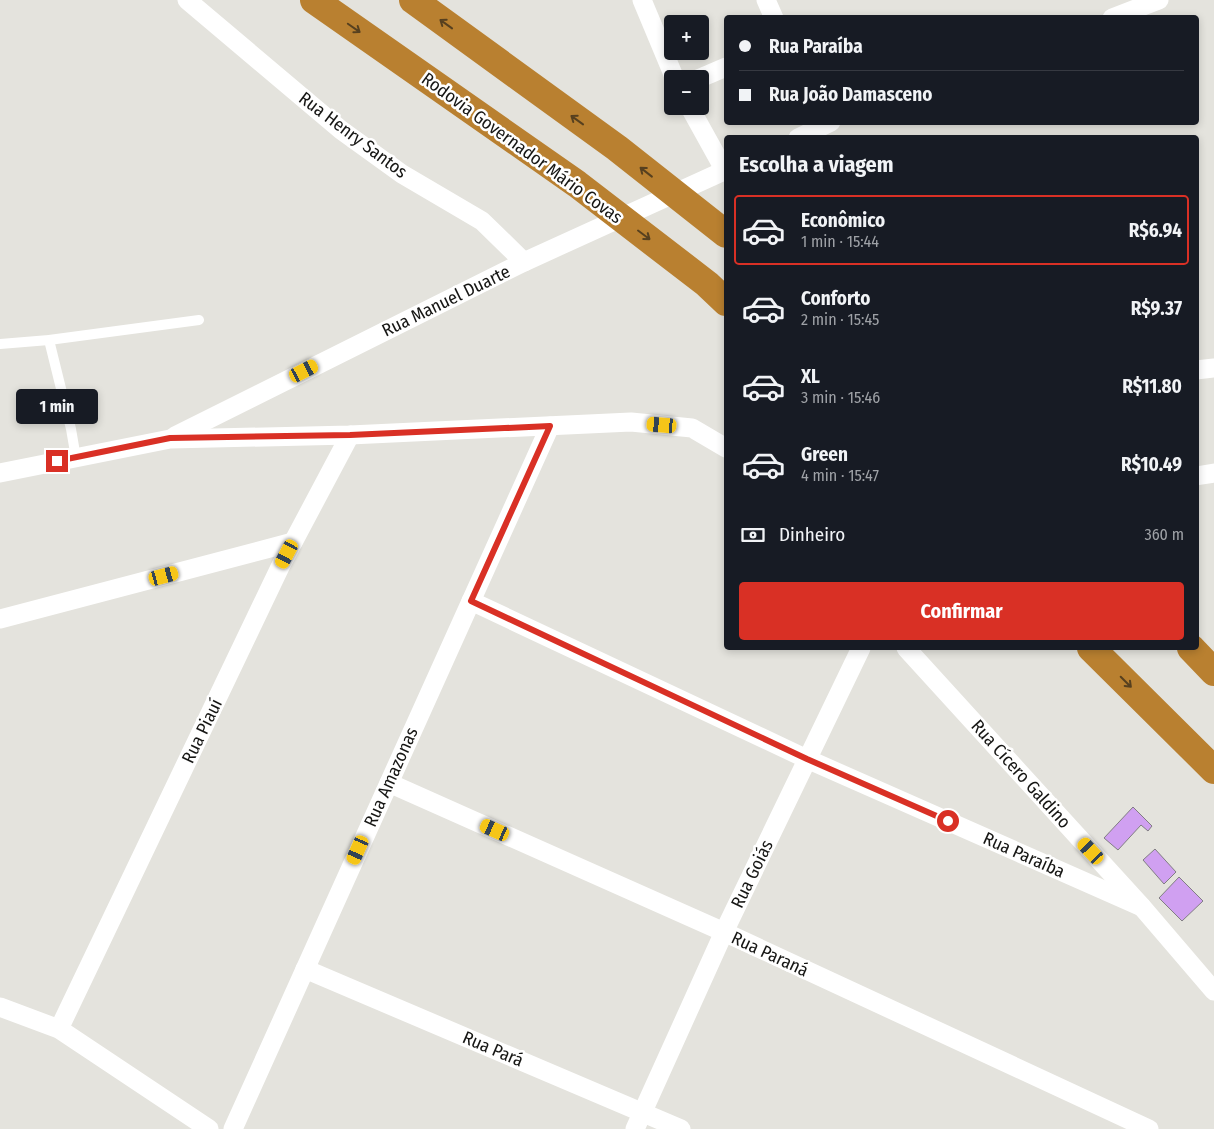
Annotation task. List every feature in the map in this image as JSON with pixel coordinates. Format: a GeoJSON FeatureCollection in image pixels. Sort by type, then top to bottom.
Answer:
{"type":"FeatureCollection","features":[{"type":"Feature","properties":{"kind":"highway","name":"Rodovia Governador Mário Covas"},"geometry":{"type":"LineString","coordinates":[[314,0],[577,184],[716,292]]}},
{"type":"Feature","properties":{"kind":"highway"},"geometry":{"type":"LineString","coordinates":[[413,0],[617,148],[724,232]]}},
{"type":"Feature","properties":{"kind":"highway"},"geometry":{"type":"LineString","coordinates":[[1093,650],[1214,770]]}},
{"type":"Feature","properties":{"kind":"highway"},"geometry":{"type":"LineString","coordinates":[[1193,650],[1214,672]]}},
{"type":"Feature","properties":{"kind":"street","name":"Rua Henry Santos"},"geometry":{"type":"LineString","coordinates":[[187,0],[341,130],[402,174],[482,221],[524,262]]}},
{"type":"Feature","properties":{"kind":"street"},"geometry":{"type":"LineString","coordinates":[[642,0],[671,70]]}},
{"type":"Feature","properties":{"kind":"street"},"geometry":{"type":"LineString","coordinates":[[766,0],[773,15]]}},
{"type":"Feature","properties":{"kind":"street"},"geometry":{"type":"LineString","coordinates":[[1120,15],[1158,0]]}},
{"type":"Feature","properties":{"kind":"street"},"geometry":{"type":"LineString","coordinates":[[709,75],[724,69]]}},
{"type":"Feature","properties":{"kind":"street"},"geometry":{"type":"LineString","coordinates":[[694,115],[724,167]]}},
{"type":"Feature","properties":{"kind":"street"},"geometry":{"type":"LineString","coordinates":[[804,135],[824,125]]}},
{"type":"Feature","properties":{"kind":"street","name":"Rua Manuel Duarte"},"geometry":{"type":"LineString","coordinates":[[170,438],[524,262],[724,172]]}},
{"type":"Feature","properties":{"kind":"street"},"geometry":{"type":"LineString","coordinates":[[1199,370],[1214,368]]}},
{"type":"Feature","properties":{"kind":"street"},"geometry":{"type":"LineString","coordinates":[[0,473],[170,438],[350,435],[631,422],[692,428],[724,447]]}},
{"type":"Feature","properties":{"kind":"street","name":"Rua Amazonas"},"geometry":{"type":"LineString","coordinates":[[232,1129],[550,426]]}},
{"type":"Feature","properties":{"kind":"street","name":"Rua Piauí"},"geometry":{"type":"LineString","coordinates":[[59,1029],[293,542],[350,435]]}},
{"type":"Feature","properties":{"kind":"street"},"geometry":{"type":"LineString","coordinates":[[1199,476],[1214,473]]}},
{"type":"Feature","properties":{"kind":"street"},"geometry":{"type":"LineString","coordinates":[[0,619],[293,542]]}},
{"type":"Feature","properties":{"kind":"street","name":"Rua Paraíba"},"geometry":{"type":"LineString","coordinates":[[471,601],[807,759],[1142,906]]}},
{"type":"Feature","properties":{"kind":"street","name":"Rua Goiás"},"geometry":{"type":"LineString","coordinates":[[639,1121],[724,932],[860,650]]}},
{"type":"Feature","properties":{"kind":"street","name":"Rua Cícero Galdino"},"geometry":{"type":"LineString","coordinates":[[908,650],[1142,906],[1214,991]]}},
{"type":"Feature","properties":{"kind":"street","name":"Rua Paraná"},"geometry":{"type":"LineString","coordinates":[[389,782],[724,932],[1149,1129]]}},
{"type":"Feature","properties":{"kind":"street","name":"Rua Pará"},"geometry":{"type":"LineString","coordinates":[[305,969],[639,1121],[681,1129]]}},
{"type":"Feature","properties":{"kind":"street"},"geometry":{"type":"LineString","coordinates":[[0,1006],[59,1029],[209,1129]]}},
{"type":"Feature","properties":{"kind":"lane"},"geometry":{"type":"LineString","coordinates":[[0,344],[49,340],[199,320]]}},
{"type":"Feature","properties":{"kind":"lane"},"geometry":{"type":"LineString","coordinates":[[49,340],[71,429],[76,458]]}},
{"type":"Feature","properties":{"kind":"building"},"geometry":{"type":"Polygon","coordinates":[[[1133,807],[1152,826],[1148,831],[1141,825],[1118,850],[1104,838],[1133,807]]]}},
{"type":"Feature","properties":{"kind":"building"},"geometry":{"type":"Polygon","coordinates":[[[1155,849],[1176,872],[1164,884],[1143,860],[1155,849]]]}},
{"type":"Feature","properties":{"kind":"building"},"geometry":{"type":"Polygon","coordinates":[[[1179,877],[1203,901],[1182,921],[1159,898],[1179,877]]]}},
{"type":"Feature","properties":{"kind":"route"},"geometry":{"type":"LineString","coordinates":[[57,461],[170,438],[350,435],[550,426],[471,601],[807,759],[948,821]]}}]}
